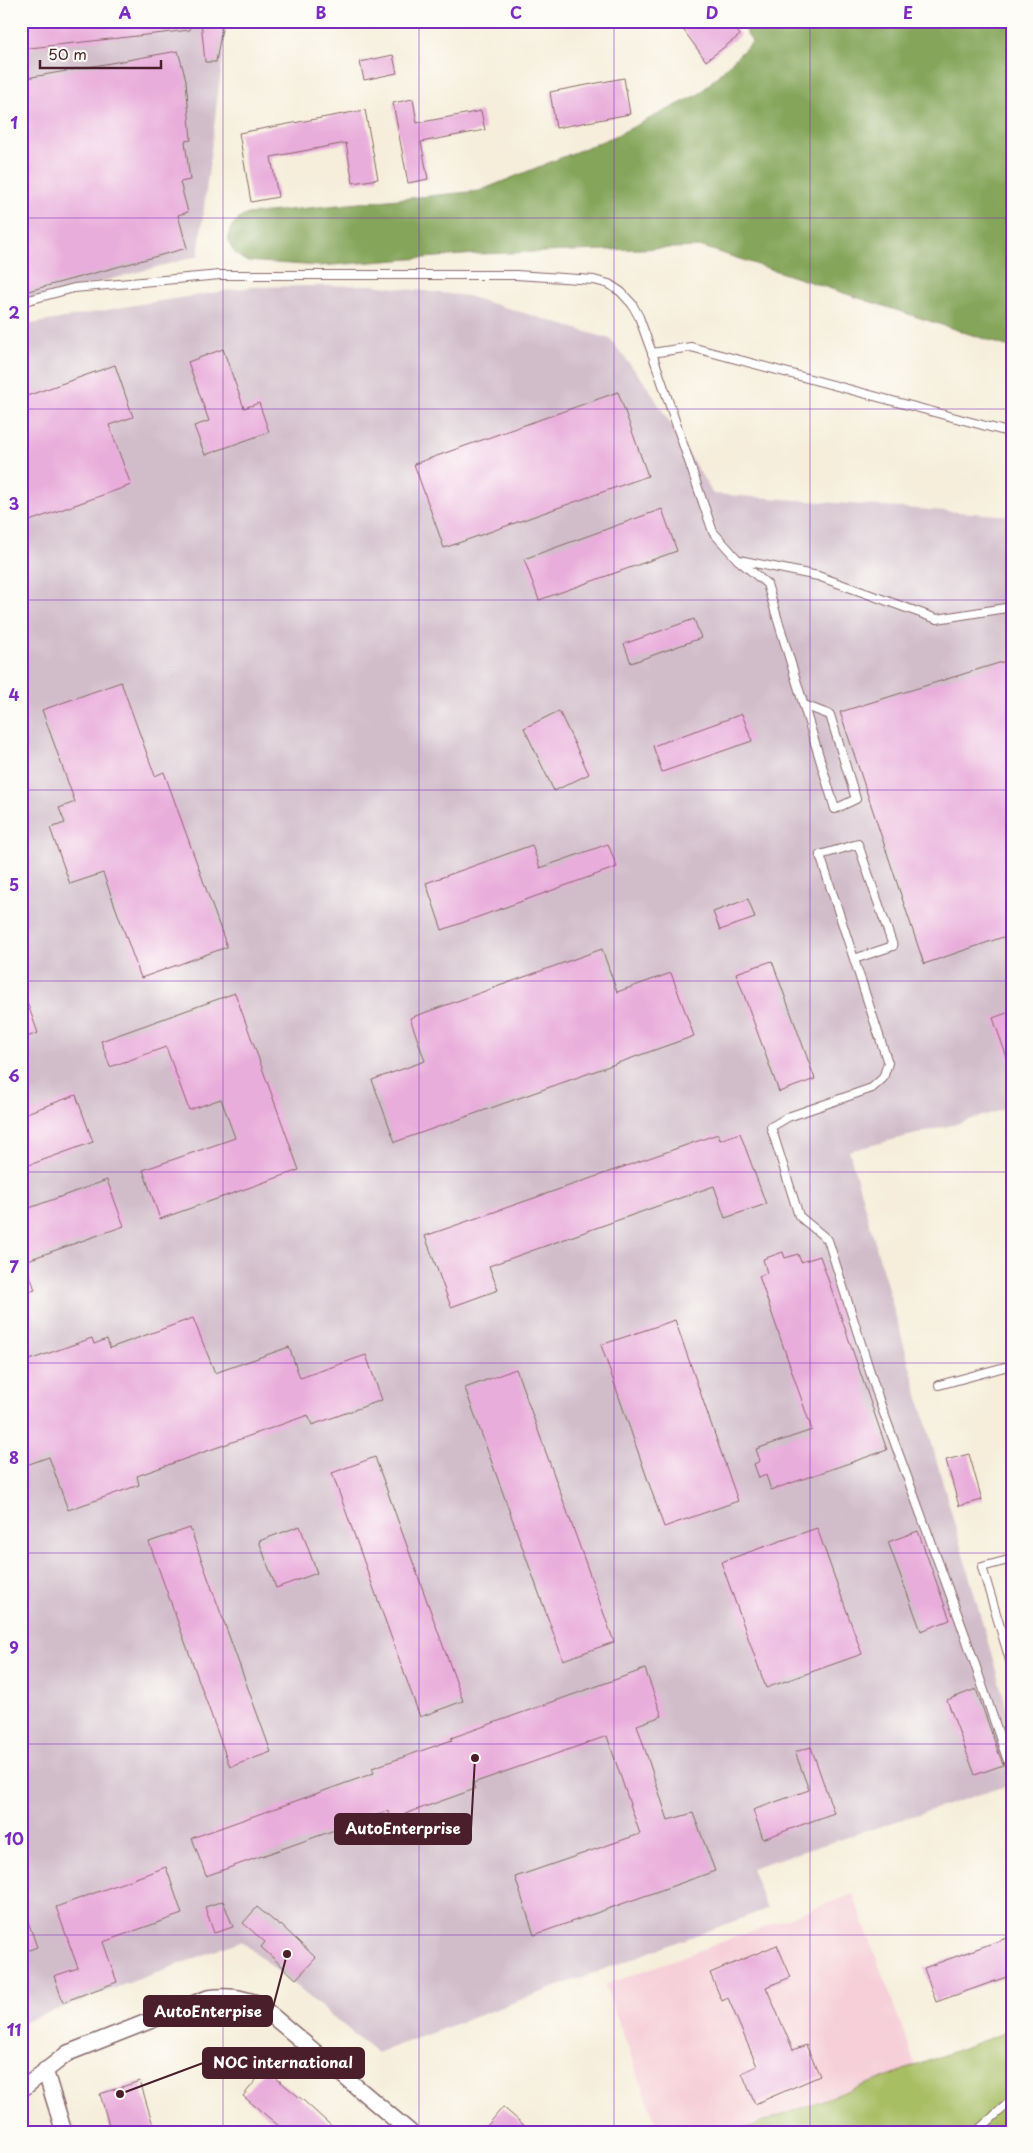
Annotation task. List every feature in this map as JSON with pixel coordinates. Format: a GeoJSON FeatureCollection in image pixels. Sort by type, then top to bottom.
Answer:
{"type":"FeatureCollection","features":[{"type":"Feature","properties":{"kind":"street"},"geometry":{"type":"LineString","coordinates":[[21,2090],[68,2053],[208,1998],[241,1997],[257,2004],[270,2014],[410,2132]]}},
{"type":"Feature","properties":{"kind":"street"},"geometry":{"type":"LineString","coordinates":[[45,2070],[64,2132]]}},
{"type":"Feature","properties":{"kind":"lane"},"geometry":{"type":"LineString","coordinates":[[21,302],[74,288],[220,275],[516,275],[594,280],[609,284],[621,292],[632,304],[652,352],[713,532],[738,560],[767,584],[835,809],[856,799],[830,715],[804,705]]}},
{"type":"Feature","properties":{"kind":"lane"},"geometry":{"type":"LineString","coordinates":[[652,352],[692,347],[1012,433]]}},
{"type":"Feature","properties":{"kind":"lane"},"geometry":{"type":"LineString","coordinates":[[738,560],[818,576],[937,619],[1012,607]]}},
{"type":"Feature","properties":{"kind":"lane"},"geometry":{"type":"LineString","coordinates":[[854,959],[893,946],[858,844],[820,855],[854,959],[888,1062],[883,1078],[872,1088],[788,1117],[771,1127],[799,1216],[828,1240],[879,1400],[1012,1773]]}},
{"type":"Feature","properties":{"kind":"lane"},"geometry":{"type":"LineString","coordinates":[[939,1385],[1012,1365]]}},
{"type":"Feature","properties":{"kind":"lane"},"geometry":{"type":"LineString","coordinates":[[1012,1559],[982,1567],[1012,1667]]}},
{"type":"Feature","properties":{"kind":"lane"},"geometry":{"type":"LineString","coordinates":[[976,2132],[1012,2100]]}},
{"type":"Feature","properties":{"kind":"shaded area"},"geometry":{"type":"Polygon","coordinates":[[[21,21],[227,21],[198,256],[21,303],[21,21]]]}},
{"type":"Feature","properties":{"kind":"shaded area"},"geometry":{"type":"Polygon","coordinates":[[[372,285],[467,296],[610,339],[648,387],[713,494],[1012,516],[1012,1107],[956,1124],[849,1151],[1012,1727],[1012,1784],[751,1868],[767,1909],[377,2053],[241,1941],[21,2023],[21,326],[134,305],[251,287],[372,285]]]}},
{"type":"Feature","properties":{"kind":"shaded area"},"geometry":{"type":"Polygon","coordinates":[[[853,1894],[916,2066],[738,2132],[659,2132],[605,1985],[853,1894]]]}},
{"type":"Feature","properties":{"kind":"green space"},"geometry":{"type":"Polygon","coordinates":[[[739,21],[1012,21],[1012,348],[703,247],[476,254],[319,266],[246,261],[238,256],[229,243],[230,230],[240,218],[248,214],[479,191],[615,136],[699,94],[752,42],[739,21]]]}},
{"type":"Feature","properties":{"kind":"green space"},"geometry":{"type":"Polygon","coordinates":[[[1012,2030],[1012,2132],[738,2132],[739,2131],[1012,2030]]]}},
{"type":"Feature","properties":{"kind":"building"},"geometry":{"type":"Polygon","coordinates":[[[21,21],[189,21],[190,30],[21,49],[21,21]]]}},
{"type":"Feature","properties":{"kind":"building"},"geometry":{"type":"Polygon","coordinates":[[[201,21],[221,21],[222,28],[216,62],[205,62],[201,21]]]}},
{"type":"Feature","properties":{"kind":"building"},"geometry":{"type":"Polygon","coordinates":[[[677,21],[730,21],[740,35],[706,61],[677,21]]]}},
{"type":"Feature","properties":{"kind":"building"},"geometry":{"type":"Polygon","coordinates":[[[178,51],[186,80],[191,140],[185,141],[190,180],[180,182],[188,212],[178,215],[187,248],[21,293],[21,79],[178,51]]]}},
{"type":"Feature","properties":{"kind":"building"},"geometry":{"type":"Polygon","coordinates":[[[393,55],[397,73],[364,80],[360,62],[393,55]]]}},
{"type":"Feature","properties":{"kind":"building"},"geometry":{"type":"Polygon","coordinates":[[[624,78],[630,114],[556,128],[550,92],[624,78]]]}},
{"type":"Feature","properties":{"kind":"building"},"geometry":{"type":"Polygon","coordinates":[[[413,99],[417,123],[481,111],[485,130],[421,142],[428,179],[408,183],[393,103],[413,99]]]}},
{"type":"Feature","properties":{"kind":"building"},"geometry":{"type":"Polygon","coordinates":[[[365,110],[378,179],[353,183],[346,143],[271,157],[278,197],[251,202],[239,133],[365,110]]]}},
{"type":"Feature","properties":{"kind":"building"},"geometry":{"type":"Polygon","coordinates":[[[223,349],[244,408],[259,403],[269,432],[205,455],[194,426],[209,421],[188,362],[223,349]]]}},
{"type":"Feature","properties":{"kind":"building"},"geometry":{"type":"Polygon","coordinates":[[[115,365],[133,417],[109,425],[131,485],[21,524],[21,398],[115,365]]]}},
{"type":"Feature","properties":{"kind":"building"},"geometry":{"type":"Polygon","coordinates":[[[618,392],[648,476],[444,548],[414,464],[618,392]]]}},
{"type":"Feature","properties":{"kind":"building"},"geometry":{"type":"Polygon","coordinates":[[[662,509],[677,551],[539,600],[524,559],[662,509]]]}},
{"type":"Feature","properties":{"kind":"building"},"geometry":{"type":"Polygon","coordinates":[[[694,619],[701,638],[631,663],[624,644],[694,619]]]}},
{"type":"Feature","properties":{"kind":"building"},"geometry":{"type":"Polygon","coordinates":[[[1012,659],[1012,934],[924,964],[840,712],[1012,659]]]}},
{"type":"Feature","properties":{"kind":"building"},"geometry":{"type":"Polygon","coordinates":[[[121,682],[155,776],[164,772],[227,947],[141,978],[103,873],[70,884],[50,828],[65,823],[59,808],[75,802],[42,710],[121,682]]]}},
{"type":"Feature","properties":{"kind":"building"},"geometry":{"type":"Polygon","coordinates":[[[559,711],[589,774],[554,791],[524,728],[559,711]]]}},
{"type":"Feature","properties":{"kind":"building"},"geometry":{"type":"Polygon","coordinates":[[[742,714],[752,741],[662,772],[653,746],[742,714]]]}},
{"type":"Feature","properties":{"kind":"building"},"geometry":{"type":"Polygon","coordinates":[[[608,844],[617,867],[442,930],[426,883],[532,845],[540,868],[608,844]]]}},
{"type":"Feature","properties":{"kind":"building"},"geometry":{"type":"Polygon","coordinates":[[[748,899],[755,918],[720,930],[713,912],[748,899]]]}},
{"type":"Feature","properties":{"kind":"building"},"geometry":{"type":"Polygon","coordinates":[[[602,949],[617,992],[671,973],[694,1036],[395,1142],[372,1080],[425,1061],[410,1018],[602,949]]]}},
{"type":"Feature","properties":{"kind":"building"},"geometry":{"type":"Polygon","coordinates":[[[772,961],[815,1079],[779,1092],[736,973],[772,961]]]}},
{"type":"Feature","properties":{"kind":"building"},"geometry":{"type":"Polygon","coordinates":[[[21,991],[23,991],[38,1033],[21,1039],[21,991]]]}},
{"type":"Feature","properties":{"kind":"building"},"geometry":{"type":"Polygon","coordinates":[[[235,993],[299,1170],[160,1219],[143,1170],[235,1138],[221,1099],[189,1110],[166,1047],[110,1067],[101,1041],[235,993]]]}},
{"type":"Feature","properties":{"kind":"building"},"geometry":{"type":"Polygon","coordinates":[[[1012,1011],[1012,1066],[1010,1066],[993,1018],[1012,1011]]]}},
{"type":"Feature","properties":{"kind":"building"},"geometry":{"type":"Polygon","coordinates":[[[76,1095],[93,1142],[21,1168],[21,1115],[76,1095]]]}},
{"type":"Feature","properties":{"kind":"building"},"geometry":{"type":"Polygon","coordinates":[[[740,1133],[766,1204],[725,1218],[714,1186],[489,1266],[498,1290],[451,1307],[425,1236],[718,1134],[720,1140],[740,1133]]]}},
{"type":"Feature","properties":{"kind":"building"},"geometry":{"type":"Polygon","coordinates":[[[107,1180],[124,1226],[25,1261],[35,1290],[21,1294],[21,1211],[107,1180]]]}},
{"type":"Feature","properties":{"kind":"building"},"geometry":{"type":"Polygon","coordinates":[[[783,1252],[785,1258],[798,1254],[801,1262],[820,1256],[887,1450],[771,1490],[766,1475],[759,1478],[754,1464],[760,1461],[756,1449],[812,1430],[759,1276],[767,1273],[763,1259],[783,1252]]]}},
{"type":"Feature","properties":{"kind":"building"},"geometry":{"type":"Polygon","coordinates":[[[193,1318],[215,1373],[289,1347],[300,1378],[366,1355],[382,1400],[312,1425],[308,1415],[137,1476],[139,1485],[68,1510],[49,1457],[21,1467],[21,1363],[92,1338],[94,1344],[107,1339],[110,1348],[193,1318]]]}},
{"type":"Feature","properties":{"kind":"building"},"geometry":{"type":"Polygon","coordinates":[[[675,1320],[738,1501],[664,1527],[601,1345],[675,1320]]]}},
{"type":"Feature","properties":{"kind":"building"},"geometry":{"type":"Polygon","coordinates":[[[516,1369],[614,1642],[563,1660],[465,1388],[516,1369]]]}},
{"type":"Feature","properties":{"kind":"building"},"geometry":{"type":"Polygon","coordinates":[[[969,1454],[982,1500],[959,1506],[946,1460],[969,1454]]]}},
{"type":"Feature","properties":{"kind":"building"},"geometry":{"type":"Polygon","coordinates":[[[375,1457],[463,1701],[420,1717],[332,1473],[375,1457]]]}},
{"type":"Feature","properties":{"kind":"building"},"geometry":{"type":"Polygon","coordinates":[[[300,1526],[317,1573],[276,1588],[259,1541],[300,1526]]]}},
{"type":"Feature","properties":{"kind":"building"},"geometry":{"type":"Polygon","coordinates":[[[190,1528],[271,1752],[230,1767],[149,1542],[190,1528]]]}},
{"type":"Feature","properties":{"kind":"building"},"geometry":{"type":"Polygon","coordinates":[[[817,1528],[862,1654],[766,1688],[721,1562],[817,1528]]]}},
{"type":"Feature","properties":{"kind":"building"},"geometry":{"type":"Polygon","coordinates":[[[918,1531],[950,1620],[921,1631],[888,1542],[918,1531]]]}},
{"type":"Feature","properties":{"kind":"building"},"geometry":{"type":"Polygon","coordinates":[[[645,1669],[662,1716],[637,1725],[668,1820],[693,1813],[715,1871],[534,1935],[515,1877],[640,1834],[607,1736],[473,1783],[475,1789],[391,1819],[388,1811],[206,1876],[192,1838],[374,1773],[372,1768],[452,1740],[451,1738],[645,1669]]]}},
{"type":"Feature","properties":{"kind":"building"},"geometry":{"type":"Polygon","coordinates":[[[976,1689],[1003,1765],[975,1775],[947,1700],[976,1689]]]}},
{"type":"Feature","properties":{"kind":"building"},"geometry":{"type":"Polygon","coordinates":[[[811,1747],[834,1813],[763,1839],[753,1810],[809,1790],[795,1752],[811,1747]]]}},
{"type":"Feature","properties":{"kind":"building"},"geometry":{"type":"Polygon","coordinates":[[[166,1867],[182,1914],[103,1942],[117,1982],[63,2002],[54,1976],[78,1968],[56,1907],[166,1867]]]}},
{"type":"Feature","properties":{"kind":"building"},"geometry":{"type":"Polygon","coordinates":[[[223,1901],[233,1927],[214,1933],[205,1907],[223,1901]]]}},
{"type":"Feature","properties":{"kind":"building"},"geometry":{"type":"Polygon","coordinates":[[[21,1907],[23,1907],[37,1947],[21,1953],[21,1907]]]}},
{"type":"Feature","properties":{"kind":"building"},"geometry":{"type":"Polygon","coordinates":[[[257,1907],[281,1925],[316,1958],[296,1979],[261,1947],[265,1942],[243,1923],[257,1907]]]}},
{"type":"Feature","properties":{"kind":"building"},"geometry":{"type":"Polygon","coordinates":[[[1012,1936],[1012,1975],[936,2002],[924,1968],[1012,1936]]]}},
{"type":"Feature","properties":{"kind":"building"},"geometry":{"type":"Polygon","coordinates":[[[777,1945],[791,1977],[766,1987],[793,2050],[806,2045],[820,2076],[755,2104],[742,2073],[757,2066],[728,1998],[722,2001],[710,1973],[777,1945]]]}},
{"type":"Feature","properties":{"kind":"building"},"geometry":{"type":"Polygon","coordinates":[[[265,2069],[338,2132],[286,2132],[243,2096],[265,2069]]]}},
{"type":"Feature","properties":{"kind":"building"},"geometry":{"type":"Polygon","coordinates":[[[140,2081],[155,2132],[111,2132],[100,2094],[140,2081]]]}},
{"type":"Feature","properties":{"kind":"building"},"geometry":{"type":"Polygon","coordinates":[[[503,2107],[532,2132],[482,2132],[503,2107]]]}},
{"type":"Feature","properties":{"kind":"place","name":"AutoEnterprise"},"geometry":{"type":"Point","coordinates":[475,1758]}},
{"type":"Feature","properties":{"kind":"place","name":"AutoEnterpise"},"geometry":{"type":"Point","coordinates":[287,1954]}},
{"type":"Feature","properties":{"kind":"place","name":"NOC international"},"geometry":{"type":"Point","coordinates":[120,2094]}}]}
